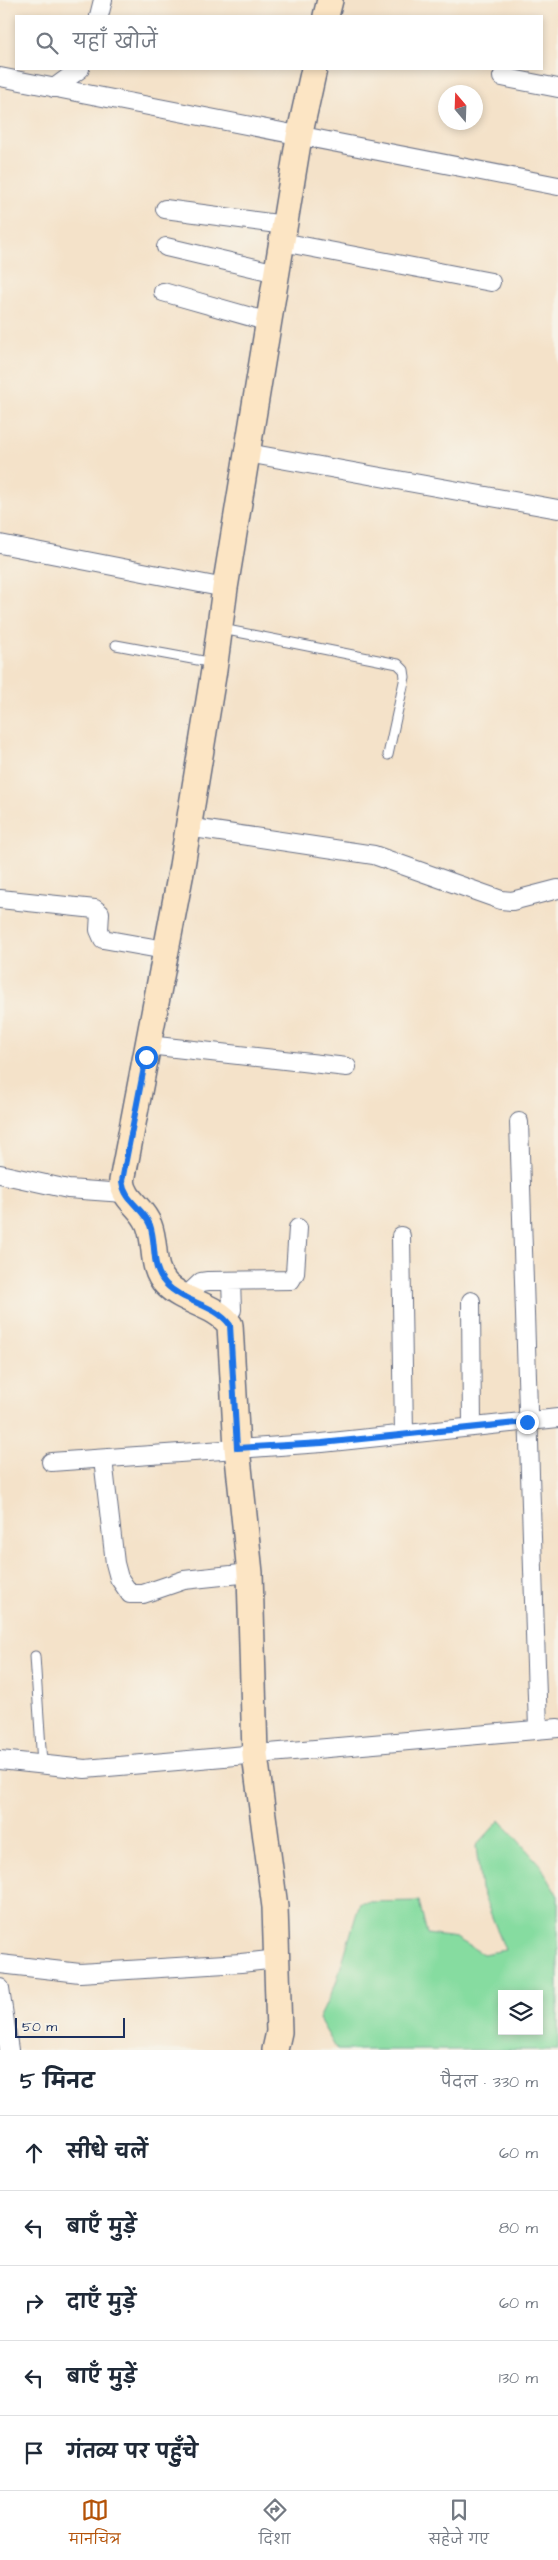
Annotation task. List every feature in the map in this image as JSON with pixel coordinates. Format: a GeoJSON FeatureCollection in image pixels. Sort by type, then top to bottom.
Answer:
{"type":"FeatureCollection","features":[{"type":"Feature","properties":{"kind":"street"},"geometry":{"type":"LineString","coordinates":[[98,15],[103,0]]}},
{"type":"Feature","properties":{"kind":"street"},"geometry":{"type":"LineString","coordinates":[[326,15],[330,0]]}},
{"type":"Feature","properties":{"kind":"street"},"geometry":{"type":"LineString","coordinates":[[54,88],[79,70]]}},
{"type":"Feature","properties":{"kind":"street"},"geometry":{"type":"LineString","coordinates":[[275,2050],[279,2032],[275,1907],[255,1755],[250,1574],[237,1448],[230,1325],[223,1315],[184,1298],[165,1283],[156,1268],[151,1228],[145,1215],[124,1193],[122,1181],[181,872],[215,663],[225,588],[299,137],[314,70]]}},
{"type":"Feature","properties":{"kind":"street"},"geometry":{"type":"LineString","coordinates":[[0,77],[299,137],[558,186]]}},
{"type":"Feature","properties":{"kind":"street"},"geometry":{"type":"LineString","coordinates":[[502,77],[558,88]]}},
{"type":"Feature","properties":{"kind":"street"},"geometry":{"type":"LineString","coordinates":[[165,209],[491,282]]}},
{"type":"Feature","properties":{"kind":"street"},"geometry":{"type":"LineString","coordinates":[[166,247],[277,273]]}},
{"type":"Feature","properties":{"kind":"street"},"geometry":{"type":"LineString","coordinates":[[163,292],[269,322]]}},
{"type":"Feature","properties":{"kind":"street"},"geometry":{"type":"LineString","coordinates":[[248,453],[558,509]]}},
{"type":"Feature","properties":{"kind":"street"},"geometry":{"type":"LineString","coordinates":[[0,544],[225,588]]}},
{"type":"Feature","properties":{"kind":"street"},"geometry":{"type":"LineString","coordinates":[[187,827],[374,855],[501,900],[512,901],[558,889]]}},
{"type":"Feature","properties":{"kind":"street"},"geometry":{"type":"LineString","coordinates":[[0,899],[95,909],[100,913],[99,930],[103,938],[165,950]]}},
{"type":"Feature","properties":{"kind":"street"},"geometry":{"type":"LineString","coordinates":[[148,1045],[348,1067]]}},
{"type":"Feature","properties":{"kind":"street"},"geometry":{"type":"LineString","coordinates":[[519,1122],[538,1728]]}},
{"type":"Feature","properties":{"kind":"street"},"geometry":{"type":"LineString","coordinates":[[0,1174],[68,1189],[124,1193]]}},
{"type":"Feature","properties":{"kind":"street"},"geometry":{"type":"LineString","coordinates":[[184,1298],[202,1282],[291,1280],[295,1273],[298,1228]]}},
{"type":"Feature","properties":{"kind":"street"},"geometry":{"type":"LineString","coordinates":[[401,1236],[404,1434]]}},
{"type":"Feature","properties":{"kind":"street"},"geometry":{"type":"LineString","coordinates":[[223,1315],[228,1314],[232,1310],[230,1281]]}},
{"type":"Feature","properties":{"kind":"street"},"geometry":{"type":"LineString","coordinates":[[471,1301],[472,1427]]}},
{"type":"Feature","properties":{"kind":"street"},"geometry":{"type":"LineString","coordinates":[[51,1462],[322,1443],[558,1418]]}},
{"type":"Feature","properties":{"kind":"street"},"geometry":{"type":"LineString","coordinates":[[103,1459],[115,1563],[119,1578],[130,1594],[143,1594],[184,1580],[250,1574]]}},
{"type":"Feature","properties":{"kind":"street"},"geometry":{"type":"LineString","coordinates":[[0,1760],[84,1769],[538,1728],[558,1728]]}},
{"type":"Feature","properties":{"kind":"street"},"geometry":{"type":"LineString","coordinates":[[0,1964],[80,1973],[241,1963],[278,1958]]}},
{"type":"Feature","properties":{"kind":"street"},"geometry":{"type":"LineString","coordinates":[[0,1988],[9,2050]]}},
{"type":"Feature","properties":{"kind":"lane"},"geometry":{"type":"LineString","coordinates":[[220,628],[398,664],[404,670],[405,676],[388,756]]}},
{"type":"Feature","properties":{"kind":"lane"},"geometry":{"type":"LineString","coordinates":[[116,644],[215,663]]}},
{"type":"Feature","properties":{"kind":"lane"},"geometry":{"type":"LineString","coordinates":[[36,1656],[42,1764]]}},
{"type":"Feature","properties":{"kind":"green space"},"geometry":{"type":"Polygon","coordinates":[[[500,1820],[541,1866],[558,1896],[558,2050],[337,2050],[319,2019],[336,1983],[360,1902],[419,1901],[427,1934],[456,1938],[483,1954],[505,1950],[481,1889],[476,1846],[500,1820]]]}},
{"type":"Feature","properties":{"kind":"route"},"geometry":{"type":"LineString","coordinates":[[146,1057],[122,1181],[124,1193],[145,1215],[151,1228],[156,1268],[165,1283],[182,1297],[223,1315],[230,1325],[237,1448],[322,1443],[527,1422]]}}]}
